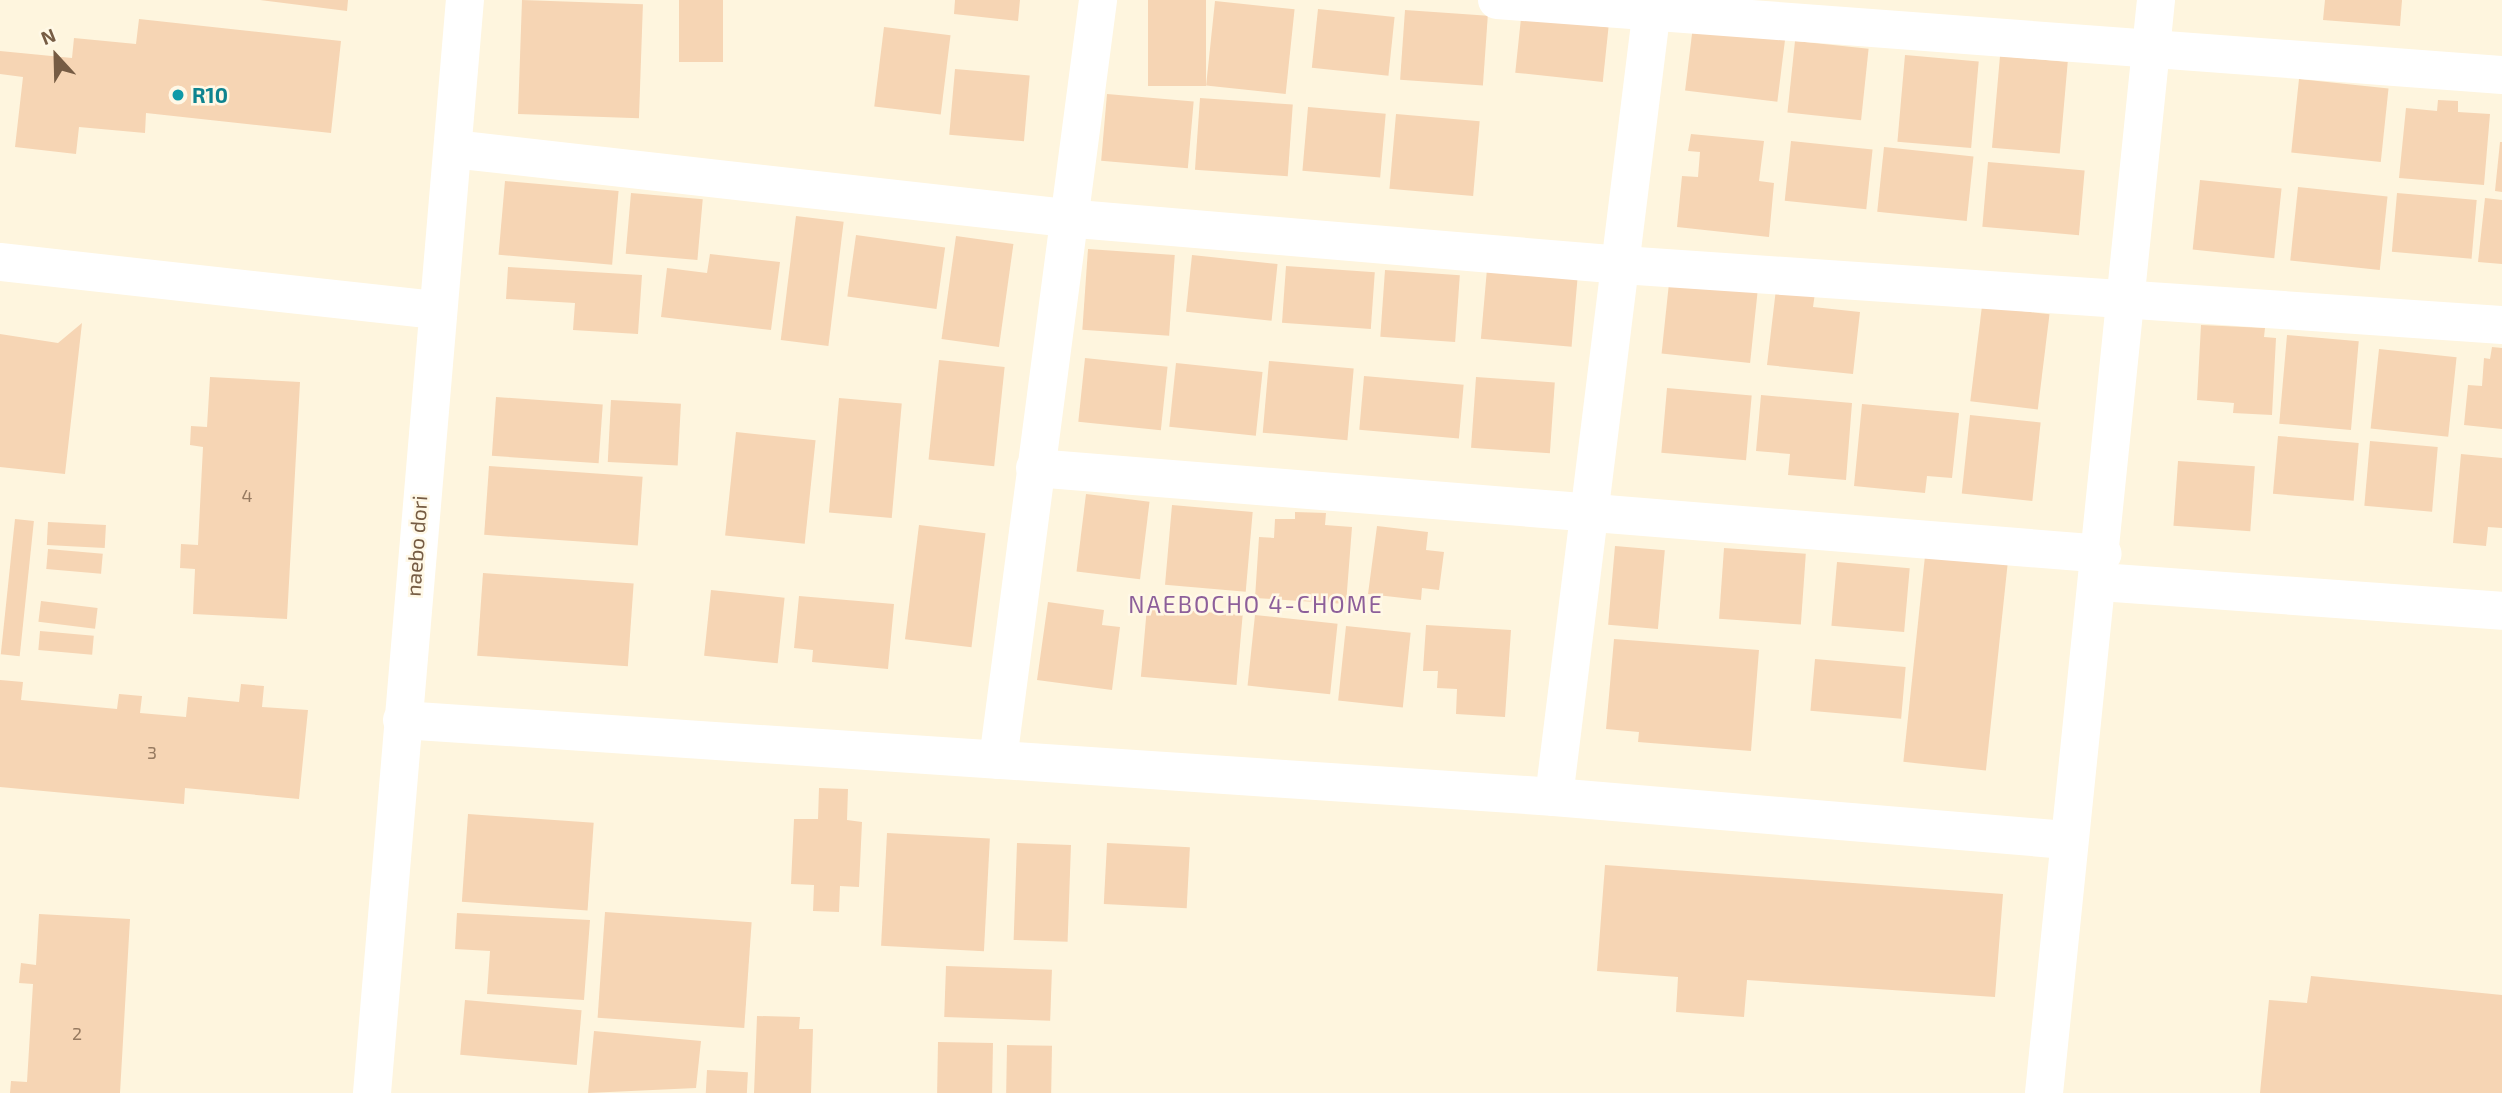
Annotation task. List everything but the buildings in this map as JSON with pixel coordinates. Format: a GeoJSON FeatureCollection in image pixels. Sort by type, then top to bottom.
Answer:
{"type":"FeatureCollection","features":[{"type":"Feature","properties":{"kind":"street","name":"naebo dori"},"geometry":{"type":"LineString","coordinates":[[372,1093],[434,310],[453,149],[465,0]]}},
{"type":"Feature","properties":{"kind":"street"},"geometry":{"type":"LineString","coordinates":[[998,760],[1065,218],[1098,0]]}},
{"type":"Feature","properties":{"kind":"street"},"geometry":{"type":"LineString","coordinates":[[1497,0],[1652,6],[2502,75]]}},
{"type":"Feature","properties":{"kind":"street"},"geometry":{"type":"LineString","coordinates":[[2044,1093],[2066,840],[2101,568],[2121,294],[2156,0]]}},
{"type":"Feature","properties":{"kind":"street"},"geometry":{"type":"LineString","coordinates":[[1554,797],[1652,6]]}},
{"type":"Feature","properties":{"kind":"street"},"geometry":{"type":"LineString","coordinates":[[453,149],[1065,218],[1622,265],[2121,294],[2502,325]]}},
{"type":"Feature","properties":{"kind":"street"},"geometry":{"type":"LineString","coordinates":[[0,262],[434,310]]}},
{"type":"Feature","properties":{"kind":"street"},"geometry":{"type":"LineString","coordinates":[[1035,468],[1587,517],[2502,611]]}},
{"type":"Feature","properties":{"kind":"street"},"geometry":{"type":"LineString","coordinates":[[402,720],[1554,797],[2066,840]]}},
{"type":"Feature","properties":{"kind":"place","name":"R10"},"geometry":{"type":"Point","coordinates":[178,95]}},
{"type":"Feature","properties":{"kind":"district","name":"NAEBOCHO 4-CHOME"},"geometry":{"type":"Point","coordinates":[1256,604]}}]}
